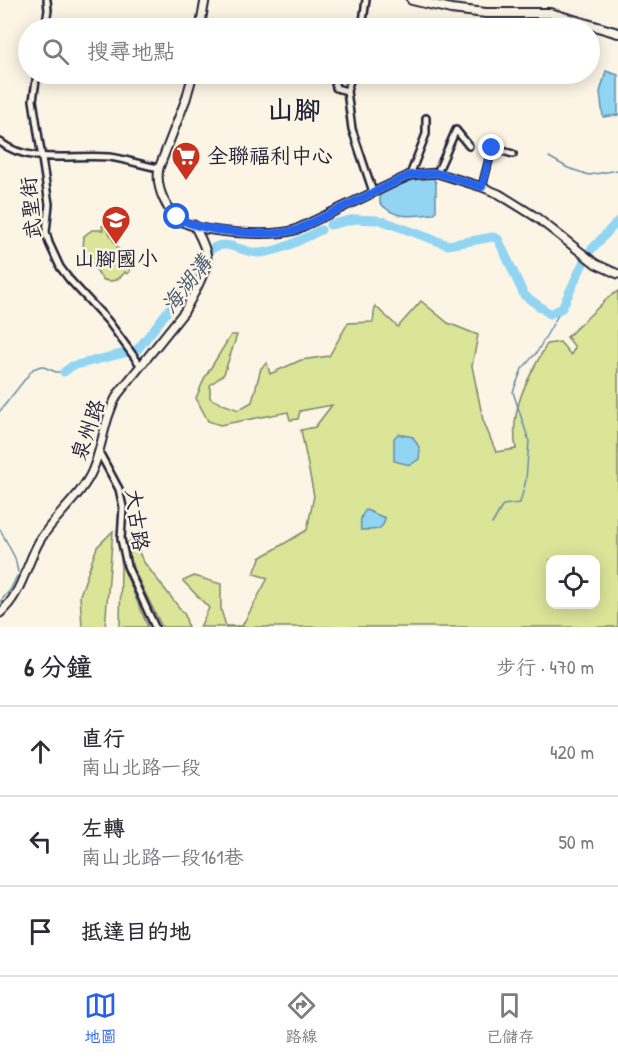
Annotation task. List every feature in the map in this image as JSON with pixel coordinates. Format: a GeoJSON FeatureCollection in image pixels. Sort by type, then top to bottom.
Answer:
{"type":"FeatureCollection","features":[{"type":"Feature","properties":{"kind":"main road"},"geometry":{"type":"LineString","coordinates":[[412,0],[451,9],[486,13],[550,13],[567,18]]}},
{"type":"Feature","properties":{"kind":"main road"},"geometry":{"type":"LineString","coordinates":[[600,28],[618,33]]}},
{"type":"Feature","properties":{"kind":"street"},"geometry":{"type":"LineString","coordinates":[[47,0],[47,18]]}},
{"type":"Feature","properties":{"kind":"street"},"geometry":{"type":"LineString","coordinates":[[202,18],[205,0]]}},
{"type":"Feature","properties":{"kind":"street"},"geometry":{"type":"LineString","coordinates":[[363,18],[366,0]]}},
{"type":"Feature","properties":{"kind":"street","name":"武聖街"},"geometry":{"type":"LineString","coordinates":[[36,84],[33,100],[49,204],[46,232],[49,243],[60,267],[108,321],[141,366]]}},
{"type":"Feature","properties":{"kind":"street"},"geometry":{"type":"LineString","coordinates":[[190,84],[157,177],[164,198],[177,217],[185,223],[252,233],[284,233],[311,223],[410,175],[437,173],[482,187],[514,203],[544,223],[596,264],[618,274]]}},
{"type":"Feature","properties":{"kind":"street"},"geometry":{"type":"LineString","coordinates":[[335,84],[336,88],[347,91]]}},
{"type":"Feature","properties":{"kind":"street"},"geometry":{"type":"LineString","coordinates":[[349,84],[347,91],[352,129],[373,192]]}},
{"type":"Feature","properties":{"kind":"street"},"geometry":{"type":"LineString","coordinates":[[410,175],[426,134],[426,118]]}},
{"type":"Feature","properties":{"kind":"street"},"geometry":{"type":"LineString","coordinates":[[437,173],[456,130],[469,146]]}},
{"type":"Feature","properties":{"kind":"street"},"geometry":{"type":"LineString","coordinates":[[0,142],[9,149],[32,156],[110,157],[159,168]]}},
{"type":"Feature","properties":{"kind":"street"},"geometry":{"type":"LineString","coordinates":[[482,187],[492,148],[513,154]]}},
{"type":"Feature","properties":{"kind":"street","name":"泉州路"},"geometry":{"type":"LineString","coordinates":[[0,613],[16,594],[40,539],[87,479],[99,452],[112,404],[184,312],[206,265],[206,254],[194,225]]}},
{"type":"Feature","properties":{"kind":"street","name":"大古路"},"geometry":{"type":"LineString","coordinates":[[99,452],[120,489],[123,507],[121,539],[127,566],[155,627]]}},
{"type":"Feature","properties":{"kind":"green space"},"geometry":{"type":"Polygon","coordinates":[[[105,225],[130,271],[112,281],[102,279],[83,249],[84,236],[92,230],[103,230],[102,226],[105,225]]]}},
{"type":"Feature","properties":{"kind":"green space"},"geometry":{"type":"Polygon","coordinates":[[[618,291],[618,627],[200,627],[209,608],[183,581],[194,576],[221,584],[221,610],[226,626],[242,626],[268,578],[254,574],[260,558],[307,530],[314,496],[301,430],[315,427],[332,405],[300,411],[298,419],[290,420],[288,412],[220,425],[208,421],[196,398],[205,377],[231,335],[237,335],[224,374],[210,385],[210,398],[238,410],[252,402],[261,368],[267,363],[270,374],[301,360],[329,356],[348,323],[373,322],[375,306],[398,327],[421,301],[448,323],[478,335],[472,366],[483,420],[496,452],[516,449],[515,420],[527,381],[547,344],[560,342],[571,355],[575,347],[567,337],[618,291]]]}},
{"type":"Feature","properties":{"kind":"green space"},"geometry":{"type":"Polygon","coordinates":[[[113,531],[105,627],[82,627],[80,595],[97,547],[113,531]]]}},
{"type":"Feature","properties":{"kind":"green space"},"geometry":{"type":"Polygon","coordinates":[[[133,539],[143,561],[185,615],[188,627],[162,627],[133,568],[127,543],[133,539]]]}},
{"type":"Feature","properties":{"kind":"green space"},"geometry":{"type":"Polygon","coordinates":[[[121,563],[148,627],[120,627],[121,563]]]}},
{"type":"Feature","properties":{"kind":"water"},"geometry":{"type":"Polygon","coordinates":[[[606,71],[618,75],[618,115],[603,117],[600,92],[606,71]]]}},
{"type":"Feature","properties":{"kind":"water"},"geometry":{"type":"Polygon","coordinates":[[[420,178],[433,178],[436,183],[436,211],[434,214],[399,215],[386,209],[380,203],[380,195],[420,178]]]}},
{"type":"Feature","properties":{"kind":"water"},"geometry":{"type":"Polygon","coordinates":[[[398,434],[413,437],[420,449],[419,459],[410,465],[394,461],[394,438],[398,434]]]}},
{"type":"Feature","properties":{"kind":"water"},"geometry":{"type":"Polygon","coordinates":[[[366,510],[385,518],[380,528],[361,530],[361,519],[366,510]]]}},
{"type":"Feature","properties":{"kind":"waterway"},"geometry":{"type":"LineString","coordinates":[[549,157],[568,168],[589,175],[618,170]]}},
{"type":"Feature","properties":{"kind":"waterway","name":"海湖溝"},"geometry":{"type":"LineString","coordinates":[[330,225],[355,219],[377,220]]}},
{"type":"Feature","properties":{"kind":"waterway","name":"海湖溝"},"geometry":{"type":"LineString","coordinates":[[383,221],[448,245],[493,237],[498,239],[524,295],[550,314],[562,308],[584,261]]}},
{"type":"Feature","properties":{"kind":"waterway","name":"海湖溝"},"geometry":{"type":"LineString","coordinates":[[589,252],[618,221]]}},
{"type":"Feature","properties":{"kind":"waterway","name":"海湖溝"},"geometry":{"type":"LineString","coordinates":[[64,372],[72,366],[137,350],[174,302],[196,264],[215,247],[226,245],[254,253],[268,252],[292,244],[321,230]]}},
{"type":"Feature","properties":{"kind":"waterway"},"geometry":{"type":"LineString","coordinates":[[492,524],[503,505],[520,503],[526,480],[529,441],[513,392],[522,369],[537,352],[562,308]]}},
{"type":"Feature","properties":{"kind":"waterway"},"geometry":{"type":"LineString","coordinates":[[0,411],[33,369],[41,366],[56,372],[64,372]]}},
{"type":"Feature","properties":{"kind":"waterway"},"geometry":{"type":"LineString","coordinates":[[0,529],[15,558],[18,572]]}},
{"type":"Feature","properties":{"kind":"waterway"},"geometry":{"type":"LineString","coordinates":[[0,602],[10,590],[17,576]]}},
{"type":"Feature","properties":{"kind":"place","name":"全聯福利中心"},"geometry":{"type":"Point","coordinates":[186,182]}},
{"type":"Feature","properties":{"kind":"place","name":"山腳國小"},"geometry":{"type":"Point","coordinates":[116,246]}},
{"type":"Feature","properties":{"kind":"district","name":"山腳"},"geometry":{"type":"Point","coordinates":[294,110]}},
{"type":"Feature","properties":{"kind":"route"},"geometry":{"type":"LineString","coordinates":[[177,217],[185,223],[209,228],[252,233],[284,233],[296,230],[410,175],[437,173],[482,187],[492,148]]}}]}
